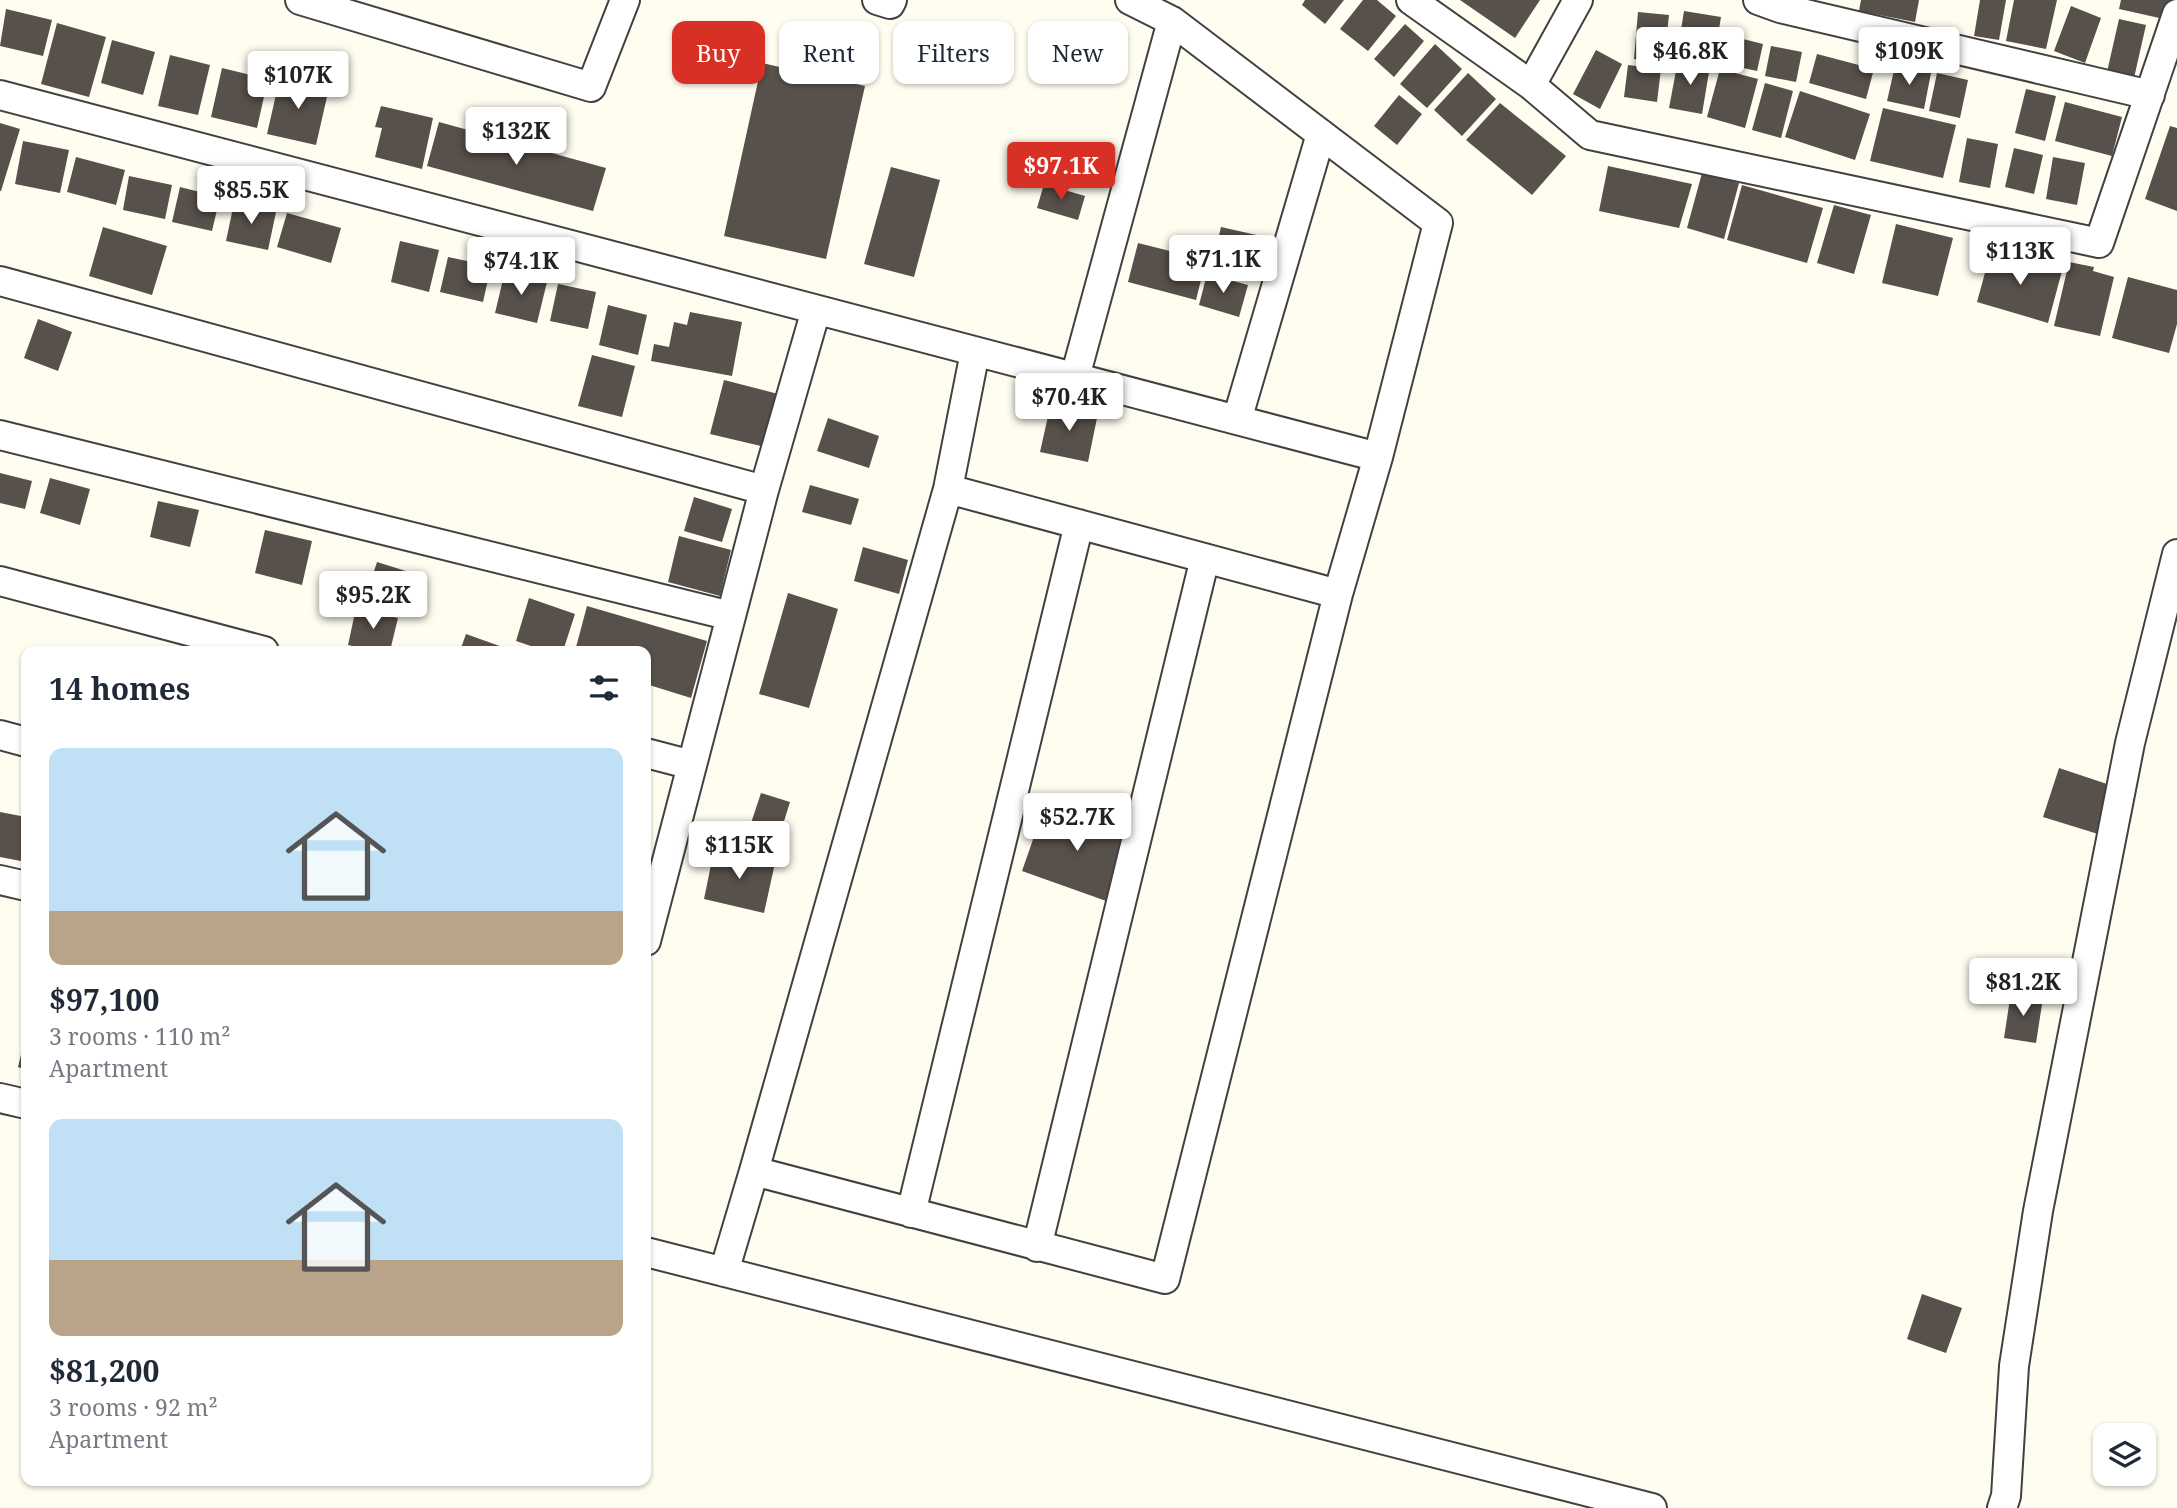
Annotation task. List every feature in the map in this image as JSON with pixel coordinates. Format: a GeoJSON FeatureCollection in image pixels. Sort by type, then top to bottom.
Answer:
{"type":"FeatureCollection","features":[{"type":"Feature","properties":{"kind":"street"},"geometry":{"type":"LineString","coordinates":[[300,0],[592,87],[625,0]]}},
{"type":"Feature","properties":{"kind":"street"},"geometry":{"type":"LineString","coordinates":[[877,0],[890,4],[892,0]]}},
{"type":"Feature","properties":{"kind":"street"},"geometry":{"type":"LineString","coordinates":[[754,1171],[1165,1279],[1338,594],[1378,457],[1438,223],[1172,21],[1130,0]]}},
{"type":"Feature","properties":{"kind":"street"},"geometry":{"type":"LineString","coordinates":[[1411,0],[1531,85],[1590,135],[2099,243],[2177,14]]}},
{"type":"Feature","properties":{"kind":"street"},"geometry":{"type":"LineString","coordinates":[[1531,85],[1578,0]]}},
{"type":"Feature","properties":{"kind":"street"},"geometry":{"type":"LineString","coordinates":[[1758,0],[1780,8],[2150,94]]}},
{"type":"Feature","properties":{"kind":"street"},"geometry":{"type":"LineString","coordinates":[[1075,377],[1172,21]]}},
{"type":"Feature","properties":{"kind":"street"},"geometry":{"type":"LineString","coordinates":[[0,95],[1378,457]]}},
{"type":"Feature","properties":{"kind":"street"},"geometry":{"type":"LineString","coordinates":[[1237,419],[1321,134]]}},
{"type":"Feature","properties":{"kind":"street"},"geometry":{"type":"LineString","coordinates":[[0,281],[764,490]]}},
{"type":"Feature","properties":{"kind":"street"},"geometry":{"type":"LineString","coordinates":[[651,901],[692,765],[764,490],[816,310]]}},
{"type":"Feature","properties":{"kind":"street"},"geometry":{"type":"LineString","coordinates":[[724,1272],[948,489],[975,352]]}},
{"type":"Feature","properties":{"kind":"street"},"geometry":{"type":"LineString","coordinates":[[0,435],[731,616]]}},
{"type":"Feature","properties":{"kind":"street"},"geometry":{"type":"LineString","coordinates":[[948,489],[1338,594]]}},
{"type":"Feature","properties":{"kind":"street"},"geometry":{"type":"LineString","coordinates":[[911,1213],[1079,524]]}},
{"type":"Feature","properties":{"kind":"street"},"geometry":{"type":"LineString","coordinates":[[2002,1508],[2006,1496],[2014,1366],[2038,1211],[2130,743],[2177,554]]}},
{"type":"Feature","properties":{"kind":"street"},"geometry":{"type":"LineString","coordinates":[[1037,1247],[1205,558]]}},
{"type":"Feature","properties":{"kind":"street"},"geometry":{"type":"LineString","coordinates":[[0,580],[245,646]]}},
{"type":"Feature","properties":{"kind":"street"},"geometry":{"type":"LineString","coordinates":[[0,735],[21,741]]}},
{"type":"Feature","properties":{"kind":"street"},"geometry":{"type":"LineString","coordinates":[[651,754],[692,765]]}},
{"type":"Feature","properties":{"kind":"street"},"geometry":{"type":"LineString","coordinates":[[0,880],[21,885]]}},
{"type":"Feature","properties":{"kind":"street"},"geometry":{"type":"LineString","coordinates":[[0,1098],[21,1103]]}},
{"type":"Feature","properties":{"kind":"street"},"geometry":{"type":"LineString","coordinates":[[651,1253],[1652,1508]]}},
{"type":"Feature","properties":{"kind":"building"},"geometry":{"type":"Polygon","coordinates":[[[1305,0],[1344,0],[1325,24],[1302,5],[1305,0]]]}},
{"type":"Feature","properties":{"kind":"building"},"geometry":{"type":"Polygon","coordinates":[[[1363,0],[1377,0],[1396,16],[1368,51],[1340,29],[1363,0]]]}},
{"type":"Feature","properties":{"kind":"building"},"geometry":{"type":"Polygon","coordinates":[[[1460,0],[1540,0],[1515,38],[1460,0]]]}},
{"type":"Feature","properties":{"kind":"building"},"geometry":{"type":"Polygon","coordinates":[[[1861,0],[1919,0],[1915,22],[1859,11],[1861,0]]]}},
{"type":"Feature","properties":{"kind":"building"},"geometry":{"type":"Polygon","coordinates":[[[1980,0],[2006,0],[1999,40],[1974,36],[1980,0]]]}},
{"type":"Feature","properties":{"kind":"building"},"geometry":{"type":"Polygon","coordinates":[[[2014,0],[2057,0],[2046,49],[2006,41],[2014,0]]]}},
{"type":"Feature","properties":{"kind":"building"},"geometry":{"type":"Polygon","coordinates":[[[2121,0],[2169,0],[2164,19],[2119,9],[2121,0]]]}},
{"type":"Feature","properties":{"kind":"building"},"geometry":{"type":"Polygon","coordinates":[[[2071,6],[2101,18],[2085,63],[2054,51],[2071,6]]]}},
{"type":"Feature","properties":{"kind":"building"},"geometry":{"type":"Polygon","coordinates":[[[6,9],[52,20],[43,56],[0,46],[6,9]]]}},
{"type":"Feature","properties":{"kind":"building"},"geometry":{"type":"Polygon","coordinates":[[[1684,11],[1721,17],[1714,60],[1677,55],[1684,11]]]}},
{"type":"Feature","properties":{"kind":"building"},"geometry":{"type":"Polygon","coordinates":[[[1638,12],[1669,15],[1664,62],[1634,59],[1638,12]]]}},
{"type":"Feature","properties":{"kind":"building"},"geometry":{"type":"Polygon","coordinates":[[[2119,19],[2146,25],[2134,78],[2107,72],[2119,19]]]}},
{"type":"Feature","properties":{"kind":"building"},"geometry":{"type":"Polygon","coordinates":[[[57,23],[106,37],[89,97],[41,84],[57,23]]]}},
{"type":"Feature","properties":{"kind":"building"},"geometry":{"type":"Polygon","coordinates":[[[1405,24],[1424,41],[1394,77],[1374,59],[1405,24]]]}},
{"type":"Feature","properties":{"kind":"building"},"geometry":{"type":"Polygon","coordinates":[[[1731,36],[1763,44],[1757,71],[1725,64],[1731,36]]]}},
{"type":"Feature","properties":{"kind":"building"},"geometry":{"type":"Polygon","coordinates":[[[112,40],[155,52],[143,95],[101,83],[112,40]]]}},
{"type":"Feature","properties":{"kind":"building"},"geometry":{"type":"Polygon","coordinates":[[[1435,44],[1462,69],[1427,108],[1400,84],[1435,44]]]}},
{"type":"Feature","properties":{"kind":"building"},"geometry":{"type":"Polygon","coordinates":[[[1771,46],[1802,52],[1796,82],[1765,76],[1771,46]]]}},
{"type":"Feature","properties":{"kind":"building"},"geometry":{"type":"Polygon","coordinates":[[[1596,50],[1622,64],[1600,109],[1573,94],[1596,50]]]}},
{"type":"Feature","properties":{"kind":"building"},"geometry":{"type":"Polygon","coordinates":[[[1817,54],[1874,69],[1866,99],[1809,83],[1817,54]]]}},
{"type":"Feature","properties":{"kind":"building"},"geometry":{"type":"Polygon","coordinates":[[[170,55],[210,65],[198,115],[158,106],[170,55]]]}},
{"type":"Feature","properties":{"kind":"building"},"geometry":{"type":"Polygon","coordinates":[[[1678,60],[1710,66],[1702,114],[1669,108],[1678,60]]]}},
{"type":"Feature","properties":{"kind":"building"},"geometry":{"type":"Polygon","coordinates":[[[765,64],[779,67],[779,84],[865,86],[826,259],[724,236],[757,84],[765,84],[765,64]]]}},
{"type":"Feature","properties":{"kind":"building"},"geometry":{"type":"Polygon","coordinates":[[[1628,65],[1661,69],[1657,102],[1624,97],[1628,65]]]}},
{"type":"Feature","properties":{"kind":"building"},"geometry":{"type":"Polygon","coordinates":[[[1895,66],[1931,73],[1924,109],[1887,101],[1895,66]]]}},
{"type":"Feature","properties":{"kind":"building"},"geometry":{"type":"Polygon","coordinates":[[[222,68],[268,79],[257,128],[211,117],[222,68]]]}},
{"type":"Feature","properties":{"kind":"building"},"geometry":{"type":"Polygon","coordinates":[[[1720,69],[1758,79],[1745,128],[1707,117],[1720,69]]]}},
{"type":"Feature","properties":{"kind":"building"},"geometry":{"type":"Polygon","coordinates":[[[1468,73],[1496,99],[1462,136],[1434,110],[1468,73]]]}},
{"type":"Feature","properties":{"kind":"building"},"geometry":{"type":"Polygon","coordinates":[[[1937,73],[1968,80],[1960,118],[1929,111],[1937,73]]]}},
{"type":"Feature","properties":{"kind":"building"},"geometry":{"type":"Polygon","coordinates":[[[280,77],[329,88],[316,145],[267,134],[280,77]]]}},
{"type":"Feature","properties":{"kind":"building"},"geometry":{"type":"Polygon","coordinates":[[[1765,83],[1793,91],[1781,138],[1752,130],[1765,83]]]}},
{"type":"Feature","properties":{"kind":"building"},"geometry":{"type":"Polygon","coordinates":[[[2026,89],[2056,96],[2045,141],[2015,133],[2026,89]]]}},
{"type":"Feature","properties":{"kind":"building"},"geometry":{"type":"Polygon","coordinates":[[[1800,91],[1870,114],[1855,160],[1785,137],[1800,91]]]}},
{"type":"Feature","properties":{"kind":"building"},"geometry":{"type":"Polygon","coordinates":[[[1399,95],[1422,114],[1397,145],[1374,126],[1399,95]]]}},
{"type":"Feature","properties":{"kind":"building"},"geometry":{"type":"Polygon","coordinates":[[[2065,102],[2122,117],[2112,156],[2055,141],[2065,102]]]}},
{"type":"Feature","properties":{"kind":"building"},"geometry":{"type":"Polygon","coordinates":[[[1500,103],[1566,156],[1532,195],[1466,140],[1500,103]]]}},
{"type":"Feature","properties":{"kind":"building"},"geometry":{"type":"Polygon","coordinates":[[[381,106],[433,118],[422,169],[375,157],[382,128],[375,127],[381,106]]]}},
{"type":"Feature","properties":{"kind":"building"},"geometry":{"type":"Polygon","coordinates":[[[1883,108],[1956,125],[1943,178],[1870,161],[1883,108]]]}},
{"type":"Feature","properties":{"kind":"building"},"geometry":{"type":"Polygon","coordinates":[[[439,122],[606,168],[593,211],[427,166],[439,122]]]}},
{"type":"Feature","properties":{"kind":"building"},"geometry":{"type":"Polygon","coordinates":[[[0,123],[20,129],[1,191],[0,191],[0,123]]]}},
{"type":"Feature","properties":{"kind":"building"},"geometry":{"type":"Polygon","coordinates":[[[2170,126],[2177,128],[2177,211],[2145,199],[2170,126]]]}},
{"type":"Feature","properties":{"kind":"building"},"geometry":{"type":"Polygon","coordinates":[[[1967,138],[1998,144],[1990,188],[1959,182],[1967,138]]]}},
{"type":"Feature","properties":{"kind":"building"},"geometry":{"type":"Polygon","coordinates":[[[23,141],[69,150],[60,193],[15,184],[23,141]]]}},
{"type":"Feature","properties":{"kind":"building"},"geometry":{"type":"Polygon","coordinates":[[[2014,148],[2043,155],[2034,194],[2005,187],[2014,148]]]}},
{"type":"Feature","properties":{"kind":"building"},"geometry":{"type":"Polygon","coordinates":[[[76,157],[125,170],[116,205],[67,192],[76,157]]]}},
{"type":"Feature","properties":{"kind":"building"},"geometry":{"type":"Polygon","coordinates":[[[2053,157],[2085,163],[2077,205],[2046,199],[2053,157]]]}},
{"type":"Feature","properties":{"kind":"building"},"geometry":{"type":"Polygon","coordinates":[[[1608,166],[1692,184],[1679,228],[1599,211],[1608,166]]]}},
{"type":"Feature","properties":{"kind":"building"},"geometry":{"type":"Polygon","coordinates":[[[891,167],[940,180],[914,277],[864,264],[891,167]]]}},
{"type":"Feature","properties":{"kind":"building"},"geometry":{"type":"Polygon","coordinates":[[[1702,173],[1739,183],[1724,239],[1687,228],[1702,173]]]}},
{"type":"Feature","properties":{"kind":"building"},"geometry":{"type":"Polygon","coordinates":[[[129,176],[172,185],[165,219],[123,210],[129,176]]]}},
{"type":"Feature","properties":{"kind":"building"},"geometry":{"type":"Polygon","coordinates":[[[1044,184],[1085,196],[1078,220],[1037,208],[1044,184]]]}},
{"type":"Feature","properties":{"kind":"building"},"geometry":{"type":"Polygon","coordinates":[[[1742,185],[1823,208],[1807,263],[1727,240],[1742,185]]]}},
{"type":"Feature","properties":{"kind":"building"},"geometry":{"type":"Polygon","coordinates":[[[180,187],[220,197],[212,231],[172,222],[180,187]]]}},
{"type":"Feature","properties":{"kind":"building"},"geometry":{"type":"Polygon","coordinates":[[[234,203],[276,212],[268,250],[226,241],[234,203]]]}},
{"type":"Feature","properties":{"kind":"building"},"geometry":{"type":"Polygon","coordinates":[[[1834,205],[1871,215],[1854,274],[1817,263],[1834,205]]]}},
{"type":"Feature","properties":{"kind":"building"},"geometry":{"type":"Polygon","coordinates":[[[287,213],[341,228],[331,263],[277,247],[287,213]]]}},
{"type":"Feature","properties":{"kind":"building"},"geometry":{"type":"Polygon","coordinates":[[[1896,224],[1953,238],[1938,296],[1882,283],[1896,224]]]}},
{"type":"Feature","properties":{"kind":"building"},"geometry":{"type":"Polygon","coordinates":[[[103,227],[167,246],[152,295],[89,276],[103,227]]]}},
{"type":"Feature","properties":{"kind":"building"},"geometry":{"type":"Polygon","coordinates":[[[1221,227],[1261,236],[1254,266],[1214,256],[1221,227]]]}},
{"type":"Feature","properties":{"kind":"building"},"geometry":{"type":"Polygon","coordinates":[[[400,241],[439,250],[429,292],[391,282],[400,241]]]}},
{"type":"Feature","properties":{"kind":"building"},"geometry":{"type":"Polygon","coordinates":[[[1138,243],[1206,260],[1196,300],[1128,282],[1138,243]]]}},
{"type":"Feature","properties":{"kind":"building"},"geometry":{"type":"Polygon","coordinates":[[[1991,251],[2062,271],[2048,323],[1977,302],[1991,251]]]}},
{"type":"Feature","properties":{"kind":"building"},"geometry":{"type":"Polygon","coordinates":[[[448,257],[491,266],[483,302],[440,292],[448,257]]]}},
{"type":"Feature","properties":{"kind":"building"},"geometry":{"type":"Polygon","coordinates":[[[2069,262],[2094,267],[2093,271],[2114,277],[2100,336],[2054,326],[2069,262]]]}},
{"type":"Feature","properties":{"kind":"building"},"geometry":{"type":"Polygon","coordinates":[[[505,271],[547,282],[537,323],[495,313],[505,271]]]}},
{"type":"Feature","properties":{"kind":"building"},"geometry":{"type":"Polygon","coordinates":[[[1207,274],[1248,285],[1239,317],[1199,305],[1207,274]]]}},
{"type":"Feature","properties":{"kind":"building"},"geometry":{"type":"Polygon","coordinates":[[[2128,277],[2177,290],[2177,324],[2169,353],[2112,338],[2128,277]]]}},
{"type":"Feature","properties":{"kind":"building"},"geometry":{"type":"Polygon","coordinates":[[[558,284],[596,292],[588,329],[550,321],[558,284]]]}},
{"type":"Feature","properties":{"kind":"building"},"geometry":{"type":"Polygon","coordinates":[[[608,305],[647,315],[638,355],[599,345],[608,305]]]}},
{"type":"Feature","properties":{"kind":"building"},"geometry":{"type":"Polygon","coordinates":[[[690,312],[742,322],[732,376],[651,361],[654,344],[669,347],[674,322],[687,325],[690,312]]]}},
{"type":"Feature","properties":{"kind":"building"},"geometry":{"type":"Polygon","coordinates":[[[38,319],[72,332],[58,371],[24,358],[38,319]]]}},
{"type":"Feature","properties":{"kind":"building"},"geometry":{"type":"Polygon","coordinates":[[[592,355],[635,366],[622,417],[578,406],[592,355]]]}},
{"type":"Feature","properties":{"kind":"building"},"geometry":{"type":"Polygon","coordinates":[[[724,380],[778,394],[765,447],[710,434],[724,380]]]}},
{"type":"Feature","properties":{"kind":"building"},"geometry":{"type":"Polygon","coordinates":[[[1051,403],[1098,413],[1088,462],[1040,452],[1051,403]]]}},
{"type":"Feature","properties":{"kind":"building"},"geometry":{"type":"Polygon","coordinates":[[[828,418],[879,436],[869,468],[817,451],[828,418]]]}},
{"type":"Feature","properties":{"kind":"building"},"geometry":{"type":"Polygon","coordinates":[[[0,473],[32,481],[25,509],[0,503],[0,473]]]}},
{"type":"Feature","properties":{"kind":"building"},"geometry":{"type":"Polygon","coordinates":[[[50,478],[90,489],[80,525],[40,513],[50,478]]]}},
{"type":"Feature","properties":{"kind":"building"},"geometry":{"type":"Polygon","coordinates":[[[810,485],[859,499],[851,525],[802,512],[810,485]]]}},
{"type":"Feature","properties":{"kind":"building"},"geometry":{"type":"Polygon","coordinates":[[[694,497],[732,509],[722,542],[684,531],[694,497]]]}},
{"type":"Feature","properties":{"kind":"building"},"geometry":{"type":"Polygon","coordinates":[[[158,501],[199,510],[190,547],[150,537],[158,501]]]}},
{"type":"Feature","properties":{"kind":"building"},"geometry":{"type":"Polygon","coordinates":[[[265,530],[312,541],[302,585],[255,573],[265,530]]]}},
{"type":"Feature","properties":{"kind":"building"},"geometry":{"type":"Polygon","coordinates":[[[679,536],[731,550],[720,596],[668,582],[679,536]]]}},
{"type":"Feature","properties":{"kind":"building"},"geometry":{"type":"Polygon","coordinates":[[[863,547],[908,560],[899,594],[854,581],[863,547]]]}},
{"type":"Feature","properties":{"kind":"building"},"geometry":{"type":"Polygon","coordinates":[[[377,562],[409,572],[399,607],[366,596],[377,562]]]}},
{"type":"Feature","properties":{"kind":"building"},"geometry":{"type":"Polygon","coordinates":[[[788,593],[838,609],[809,708],[759,694],[788,593]]]}},
{"type":"Feature","properties":{"kind":"building"},"geometry":{"type":"Polygon","coordinates":[[[529,598],[575,614],[565,646],[531,646],[516,641],[529,598]]]}},
{"type":"Feature","properties":{"kind":"building"},"geometry":{"type":"Polygon","coordinates":[[[587,606],[707,641],[691,698],[651,686],[651,646],[576,646],[587,606]]]}},
{"type":"Feature","properties":{"kind":"building"},"geometry":{"type":"Polygon","coordinates":[[[356,608],[398,618],[391,646],[348,645],[356,608]]]}},
{"type":"Feature","properties":{"kind":"building"},"geometry":{"type":"Polygon","coordinates":[[[466,634],[500,646],[462,646],[466,634]]]}},
{"type":"Feature","properties":{"kind":"building"},"geometry":{"type":"Polygon","coordinates":[[[2059,768],[2113,786],[2098,834],[2043,817],[2059,768]]]}},
{"type":"Feature","properties":{"kind":"building"},"geometry":{"type":"Polygon","coordinates":[[[761,793],[790,802],[776,847],[746,838],[761,793]]]}},
{"type":"Feature","properties":{"kind":"building"},"geometry":{"type":"Polygon","coordinates":[[[1045,805],[1132,835],[1109,902],[1022,871],[1045,805]]]}},
{"type":"Feature","properties":{"kind":"building"},"geometry":{"type":"Polygon","coordinates":[[[0,812],[21,816],[21,861],[0,857],[0,812]]]}},
{"type":"Feature","properties":{"kind":"building"},"geometry":{"type":"Polygon","coordinates":[[[714,850],[775,863],[764,913],[704,899],[714,850]]]}},
{"type":"Feature","properties":{"kind":"building"},"geometry":{"type":"Polygon","coordinates":[[[2011,992],[2043,998],[2036,1043],[2004,1038],[2011,992]]]}},
{"type":"Feature","properties":{"kind":"building"},"geometry":{"type":"Polygon","coordinates":[[[1922,1294],[1962,1308],[1946,1353],[1907,1339],[1922,1294]]]}}]}
